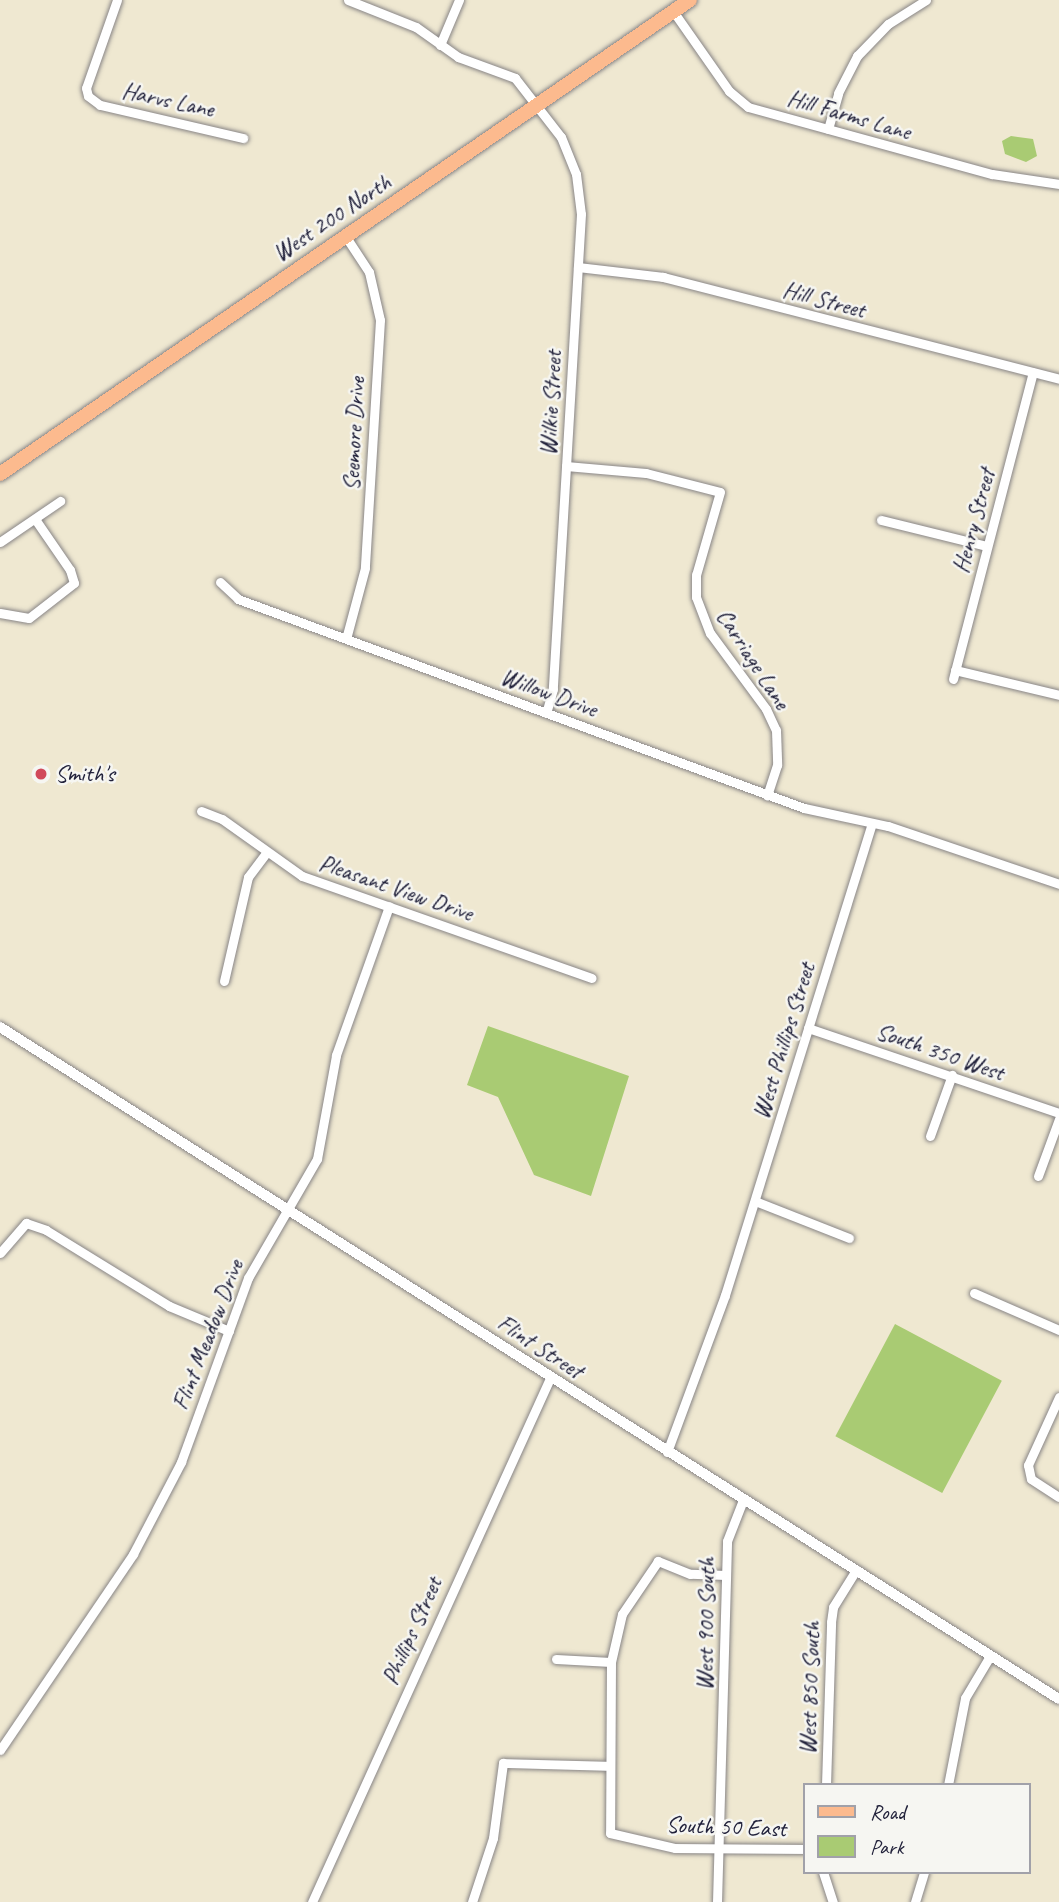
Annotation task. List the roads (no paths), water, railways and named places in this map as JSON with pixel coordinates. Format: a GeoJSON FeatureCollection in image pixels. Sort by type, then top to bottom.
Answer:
{"type":"FeatureCollection","features":[{"type":"Feature","properties":{"kind":"main road","name":"West 200 North"},"geometry":{"type":"LineString","coordinates":[[0,474],[690,0]]}},
{"type":"Feature","properties":{"kind":"street","name":"Harvs Lane"},"geometry":{"type":"LineString","coordinates":[[117,0],[86,88],[88,96],[100,105],[243,138]]}},
{"type":"Feature","properties":{"kind":"street","name":"Wilkie Street"},"geometry":{"type":"LineString","coordinates":[[348,0],[416,27],[458,57],[515,78],[539,104],[561,137],[576,174],[581,214],[578,267],[553,689],[545,713]]}},
{"type":"Feature","properties":{"kind":"street"},"geometry":{"type":"LineString","coordinates":[[440,45],[459,0]]}},
{"type":"Feature","properties":{"kind":"street"},"geometry":{"type":"LineString","coordinates":[[828,128],[838,93],[858,57],[888,24],[926,0]]}},
{"type":"Feature","properties":{"kind":"street","name":"Hill Farms Lane"},"geometry":{"type":"LineString","coordinates":[[673,11],[738,100],[759,110],[992,174],[1059,184]]}},
{"type":"Feature","properties":{"kind":"street","name":"Seemore Drive"},"geometry":{"type":"LineString","coordinates":[[346,237],[369,272],[380,320],[365,568],[346,639]]}},
{"type":"Feature","properties":{"kind":"street","name":"Hill Street"},"geometry":{"type":"LineString","coordinates":[[578,267],[663,277],[1059,379]]}},
{"type":"Feature","properties":{"kind":"street","name":"Henry Street"},"geometry":{"type":"LineString","coordinates":[[1032,372],[954,675],[1059,695]]}},
{"type":"Feature","properties":{"kind":"street","name":"Carriage Lane"},"geometry":{"type":"LineString","coordinates":[[566,466],[646,473],[720,492],[696,575],[696,597],[710,633],[766,709],[776,730],[777,765],[767,795]]}},
{"type":"Feature","properties":{"kind":"street"},"geometry":{"type":"LineString","coordinates":[[0,541],[60,502]]}},
{"type":"Feature","properties":{"kind":"street"},"geometry":{"type":"LineString","coordinates":[[0,613],[22,619],[45,610],[74,583],[70,570],[35,519]]}},
{"type":"Feature","properties":{"kind":"street"},"geometry":{"type":"LineString","coordinates":[[881,520],[987,547]]}},
{"type":"Feature","properties":{"kind":"street","name":"Willow Drive"},"geometry":{"type":"LineString","coordinates":[[220,582],[238,599],[767,795],[871,826]]}},
{"type":"Feature","properties":{"kind":"street","name":"Pleasant View Drive"},"geometry":{"type":"LineString","coordinates":[[201,811],[222,819],[266,853],[302,876],[592,978]]}},
{"type":"Feature","properties":{"kind":"street"},"geometry":{"type":"LineString","coordinates":[[871,826],[888,826],[1059,884]]}},
{"type":"Feature","properties":{"kind":"street","name":"West Phillips Street"},"geometry":{"type":"LineString","coordinates":[[667,1452],[755,1201],[871,826]]}},
{"type":"Feature","properties":{"kind":"street"},"geometry":{"type":"LineString","coordinates":[[223,981],[248,877],[266,853]]}},
{"type":"Feature","properties":{"kind":"street","name":"Flint Meadow Drive"},"geometry":{"type":"LineString","coordinates":[[0,1750],[154,1519],[181,1462],[257,1260],[317,1159],[337,1055],[389,906]]}},
{"type":"Feature","properties":{"kind":"street","name":"Flint Street"},"geometry":{"type":"LineString","coordinates":[[0,1027],[1059,1699]]}},
{"type":"Feature","properties":{"kind":"street","name":"South 350 West"},"geometry":{"type":"LineString","coordinates":[[808,1028],[952,1075],[1059,1114]]}},
{"type":"Feature","properties":{"kind":"street"},"geometry":{"type":"LineString","coordinates":[[930,1136],[952,1075]]}},
{"type":"Feature","properties":{"kind":"street"},"geometry":{"type":"LineString","coordinates":[[1038,1176],[1059,1119]]}},
{"type":"Feature","properties":{"kind":"street"},"geometry":{"type":"LineString","coordinates":[[755,1201],[849,1238]]}},
{"type":"Feature","properties":{"kind":"street"},"geometry":{"type":"LineString","coordinates":[[0,1253],[26,1223],[46,1230],[169,1306],[229,1331]]}},
{"type":"Feature","properties":{"kind":"street"},"geometry":{"type":"LineString","coordinates":[[974,1293],[1059,1330]]}},
{"type":"Feature","properties":{"kind":"street","name":"Phillips Street"},"geometry":{"type":"LineString","coordinates":[[312,1902],[550,1378]]}},
{"type":"Feature","properties":{"kind":"street"},"geometry":{"type":"LineString","coordinates":[[1059,1397],[1028,1465],[1031,1479],[1059,1497]]}},
{"type":"Feature","properties":{"kind":"street","name":"West 900 South"},"geometry":{"type":"LineString","coordinates":[[717,1902],[727,1541],[743,1500]]}},
{"type":"Feature","properties":{"kind":"street"},"geometry":{"type":"LineString","coordinates":[[472,1902],[493,1838],[503,1763],[610,1766],[611,1662],[622,1614],[658,1562],[690,1574],[726,1575]]}},
{"type":"Feature","properties":{"kind":"street","name":"West 850 South"},"geometry":{"type":"LineString","coordinates":[[826,1783],[832,1614],[856,1570]]}},
{"type":"Feature","properties":{"kind":"street"},"geometry":{"type":"LineString","coordinates":[[948,1783],[965,1698],[990,1656]]}},
{"type":"Feature","properties":{"kind":"street"},"geometry":{"type":"LineString","coordinates":[[556,1658],[611,1662]]}},
{"type":"Feature","properties":{"kind":"street","name":"South 50 East"},"geometry":{"type":"LineString","coordinates":[[610,1766],[610,1833],[675,1848],[804,1849]]}},
{"type":"Feature","properties":{"kind":"street"},"geometry":{"type":"LineString","coordinates":[[824,1874],[833,1902]]}},
{"type":"Feature","properties":{"kind":"street"},"geometry":{"type":"LineString","coordinates":[[915,1902],[923,1874]]}},
{"type":"Feature","properties":{"kind":"place","name":"Smith's"},"geometry":{"type":"Point","coordinates":[41,774]}}]}
